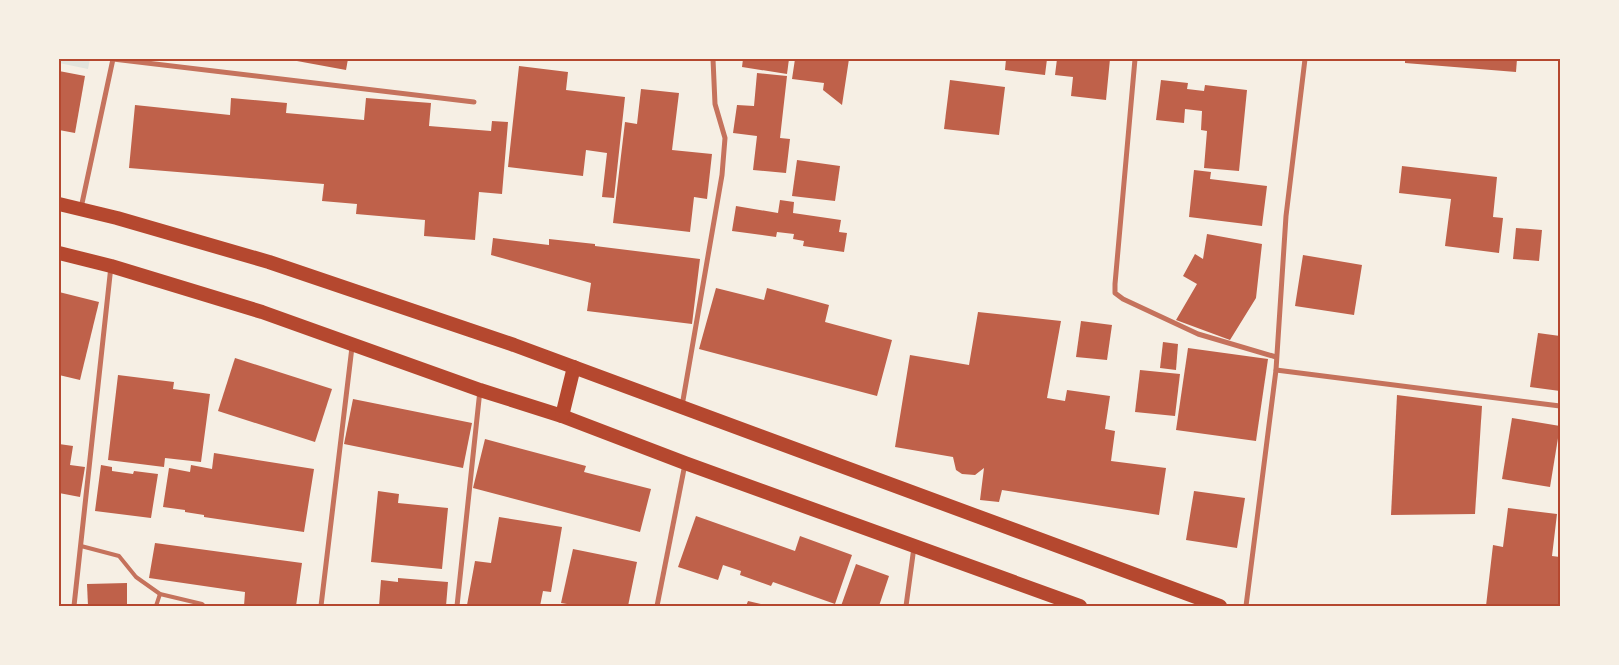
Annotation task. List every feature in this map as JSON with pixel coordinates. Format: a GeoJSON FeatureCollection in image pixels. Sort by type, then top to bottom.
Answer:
{"type":"FeatureCollection","features":[{"type":"Feature","properties":{"kind":"highway"},"geometry":{"type":"LineString","coordinates":[[59,204],[269,262],[514,344],[1220,606]]}},
{"type":"Feature","properties":{"kind":"highway"},"geometry":{"type":"LineString","coordinates":[[59,253],[111,266],[262,312],[480,390],[562,416],[685,463],[1080,606]]}},
{"type":"Feature","properties":{"kind":"highway"},"geometry":{"type":"LineString","coordinates":[[562,416],[574,367]]}},
{"type":"Feature","properties":{"kind":"street"},"geometry":{"type":"LineString","coordinates":[[80,209],[113,59],[474,102]]}},
{"type":"Feature","properties":{"kind":"street"},"geometry":{"type":"LineString","coordinates":[[682,407],[725,138],[715,104],[713,59]]}},
{"type":"Feature","properties":{"kind":"street"},"geometry":{"type":"LineString","coordinates":[[1135,59],[1114,284],[1115,293],[1123,299],[1198,334],[1276,357]]}},
{"type":"Feature","properties":{"kind":"street"},"geometry":{"type":"LineString","coordinates":[[1246,606],[1276,370],[1286,216],[1305,59]]}},
{"type":"Feature","properties":{"kind":"street"},"geometry":{"type":"LineString","coordinates":[[74,606],[111,266]]}},
{"type":"Feature","properties":{"kind":"street"},"geometry":{"type":"LineString","coordinates":[[321,606],[352,344]]}},
{"type":"Feature","properties":{"kind":"street"},"geometry":{"type":"LineString","coordinates":[[1276,370],[1560,406]]}},
{"type":"Feature","properties":{"kind":"street"},"geometry":{"type":"LineString","coordinates":[[457,606],[480,390]]}},
{"type":"Feature","properties":{"kind":"street"},"geometry":{"type":"LineString","coordinates":[[658,606],[685,463]]}},
{"type":"Feature","properties":{"kind":"street"},"geometry":{"type":"LineString","coordinates":[[906,606],[914,545]]}},
{"type":"Feature","properties":{"kind":"lane"},"geometry":{"type":"LineString","coordinates":[[81,546],[120,556],[136,577],[160,594],[204,606]]}},
{"type":"Feature","properties":{"kind":"lane"},"geometry":{"type":"LineString","coordinates":[[156,606],[160,594]]}},
{"type":"Feature","properties":{"kind":"shaded area"},"geometry":{"type":"Polygon","coordinates":[[[59,59],[90,59],[88,69],[59,63],[59,59]]]}},
{"type":"Feature","properties":{"kind":"building"},"geometry":{"type":"Polygon","coordinates":[[[286,59],[348,59],[346,70],[286,59]]]}},
{"type":"Feature","properties":{"kind":"building"},"geometry":{"type":"Polygon","coordinates":[[[743,59],[789,59],[787,74],[742,67],[743,59]]]}},
{"type":"Feature","properties":{"kind":"building"},"geometry":{"type":"Polygon","coordinates":[[[795,59],[849,59],[842,105],[823,90],[824,83],[792,79],[795,59]]]}},
{"type":"Feature","properties":{"kind":"building"},"geometry":{"type":"Polygon","coordinates":[[[1006,59],[1047,59],[1045,75],[1005,70],[1006,59]]]}},
{"type":"Feature","properties":{"kind":"building"},"geometry":{"type":"Polygon","coordinates":[[[1057,59],[1110,59],[1106,100],[1071,96],[1073,77],[1055,75],[1057,59]]]}},
{"type":"Feature","properties":{"kind":"building"},"geometry":{"type":"Polygon","coordinates":[[[1405,59],[1517,59],[1516,72],[1405,63],[1405,59]]]}},
{"type":"Feature","properties":{"kind":"building"},"geometry":{"type":"Polygon","coordinates":[[[519,66],[568,72],[566,90],[625,97],[614,198],[602,197],[607,153],[586,150],[583,176],[508,167],[519,66]]]}},
{"type":"Feature","properties":{"kind":"building"},"geometry":{"type":"Polygon","coordinates":[[[59,71],[85,76],[75,133],[59,130],[59,71]]]}},
{"type":"Feature","properties":{"kind":"building"},"geometry":{"type":"Polygon","coordinates":[[[757,73],[787,76],[780,138],[790,139],[786,173],[753,170],[757,136],[733,133],[737,105],[754,106],[757,73]]]}},
{"type":"Feature","properties":{"kind":"building"},"geometry":{"type":"Polygon","coordinates":[[[950,80],[1005,87],[999,135],[944,129],[950,80]]]}},
{"type":"Feature","properties":{"kind":"building"},"geometry":{"type":"Polygon","coordinates":[[[1161,80],[1188,83],[1187,89],[1204,91],[1205,85],[1247,90],[1239,171],[1204,168],[1207,131],[1201,130],[1202,111],[1185,109],[1184,123],[1156,120],[1161,80]]]}},
{"type":"Feature","properties":{"kind":"building"},"geometry":{"type":"Polygon","coordinates":[[[641,89],[679,93],[672,150],[712,154],[707,199],[694,197],[690,232],[613,223],[625,122],[637,124],[641,89]]]}},
{"type":"Feature","properties":{"kind":"building"},"geometry":{"type":"Polygon","coordinates":[[[231,98],[287,103],[286,113],[364,120],[366,98],[431,103],[429,126],[491,131],[492,121],[508,122],[502,194],[479,192],[475,240],[424,236],[425,220],[356,214],[357,204],[322,201],[324,184],[129,168],[135,105],[230,115],[231,98]]]}},
{"type":"Feature","properties":{"kind":"building"},"geometry":{"type":"Polygon","coordinates":[[[797,160],[840,166],[835,201],[792,196],[797,160]]]}},
{"type":"Feature","properties":{"kind":"building"},"geometry":{"type":"Polygon","coordinates":[[[1402,166],[1497,177],[1493,217],[1503,218],[1499,253],[1445,246],[1451,199],[1399,193],[1402,166]]]}},
{"type":"Feature","properties":{"kind":"building"},"geometry":{"type":"Polygon","coordinates":[[[1194,170],[1211,172],[1210,179],[1267,186],[1262,226],[1189,217],[1194,170]]]}},
{"type":"Feature","properties":{"kind":"building"},"geometry":{"type":"Polygon","coordinates":[[[780,200],[794,202],[793,213],[841,220],[839,232],[847,233],[844,252],[803,246],[804,241],[793,239],[794,234],[777,232],[776,237],[732,231],[736,206],[778,213],[780,200]]]}},
{"type":"Feature","properties":{"kind":"building"},"geometry":{"type":"Polygon","coordinates":[[[1516,228],[1542,230],[1539,261],[1513,259],[1516,228]]]}},
{"type":"Feature","properties":{"kind":"building"},"geometry":{"type":"Polygon","coordinates":[[[1207,234],[1262,244],[1256,298],[1230,340],[1176,320],[1197,284],[1183,276],[1195,254],[1203,259],[1207,234]]]}},
{"type":"Feature","properties":{"kind":"building"},"geometry":{"type":"Polygon","coordinates":[[[493,238],[549,245],[549,239],[700,259],[692,324],[587,311],[591,283],[491,255],[493,238]]]}},
{"type":"Feature","properties":{"kind":"building"},"geometry":{"type":"Polygon","coordinates":[[[1303,255],[1362,265],[1354,315],[1295,306],[1303,255]]]}},
{"type":"Feature","properties":{"kind":"building"},"geometry":{"type":"Polygon","coordinates":[[[716,288],[764,300],[767,288],[829,305],[825,322],[892,340],[877,396],[699,349],[716,288]]]}},
{"type":"Feature","properties":{"kind":"building"},"geometry":{"type":"Polygon","coordinates":[[[59,292],[99,302],[80,380],[59,375],[59,292]]]}},
{"type":"Feature","properties":{"kind":"building"},"geometry":{"type":"Polygon","coordinates":[[[978,312],[1061,321],[1047,398],[1065,401],[1067,390],[1110,396],[1105,429],[1115,431],[1111,461],[1166,468],[1159,515],[1002,490],[999,502],[980,500],[984,468],[975,475],[962,474],[956,470],[953,457],[895,447],[910,355],[969,365],[978,312]]]}},
{"type":"Feature","properties":{"kind":"building"},"geometry":{"type":"Polygon","coordinates":[[[1081,321],[1112,325],[1107,360],[1076,357],[1081,321]]]}},
{"type":"Feature","properties":{"kind":"building"},"geometry":{"type":"Polygon","coordinates":[[[1538,333],[1560,336],[1560,391],[1530,387],[1538,333]]]}},
{"type":"Feature","properties":{"kind":"building"},"geometry":{"type":"Polygon","coordinates":[[[1163,342],[1178,344],[1176,370],[1160,368],[1163,342]]]}},
{"type":"Feature","properties":{"kind":"building"},"geometry":{"type":"Polygon","coordinates":[[[1188,348],[1268,359],[1256,441],[1176,430],[1188,348]]]}},
{"type":"Feature","properties":{"kind":"building"},"geometry":{"type":"Polygon","coordinates":[[[235,358],[332,389],[315,442],[218,411],[235,358]]]}},
{"type":"Feature","properties":{"kind":"building"},"geometry":{"type":"Polygon","coordinates":[[[1140,370],[1180,374],[1175,416],[1135,412],[1140,370]]]}},
{"type":"Feature","properties":{"kind":"building"},"geometry":{"type":"Polygon","coordinates":[[[118,375],[174,382],[173,389],[210,394],[201,462],[165,458],[164,467],[108,460],[118,375]]]}},
{"type":"Feature","properties":{"kind":"building"},"geometry":{"type":"Polygon","coordinates":[[[1397,395],[1482,406],[1475,514],[1391,515],[1397,395]]]}},
{"type":"Feature","properties":{"kind":"building"},"geometry":{"type":"Polygon","coordinates":[[[353,399],[472,423],[463,468],[344,444],[353,399]]]}},
{"type":"Feature","properties":{"kind":"building"},"geometry":{"type":"Polygon","coordinates":[[[1512,418],[1560,426],[1550,487],[1502,479],[1512,418]]]}},
{"type":"Feature","properties":{"kind":"building"},"geometry":{"type":"Polygon","coordinates":[[[485,439],[586,466],[584,472],[651,489],[640,532],[473,488],[485,439]]]}},
{"type":"Feature","properties":{"kind":"building"},"geometry":{"type":"Polygon","coordinates":[[[59,444],[73,446],[70,465],[85,467],[80,497],[59,493],[59,444]]]}},
{"type":"Feature","properties":{"kind":"building"},"geometry":{"type":"Polygon","coordinates":[[[214,453],[314,469],[304,532],[204,517],[204,515],[185,512],[185,510],[163,507],[169,468],[190,472],[191,465],[212,469],[214,453]]]}},
{"type":"Feature","properties":{"kind":"building"},"geometry":{"type":"Polygon","coordinates":[[[101,465],[112,467],[112,471],[133,474],[134,471],[158,474],[151,518],[95,511],[101,465]]]}},
{"type":"Feature","properties":{"kind":"building"},"geometry":{"type":"Polygon","coordinates":[[[378,491],[399,494],[398,503],[448,508],[442,569],[371,562],[378,491]]]}},
{"type":"Feature","properties":{"kind":"building"},"geometry":{"type":"Polygon","coordinates":[[[1194,491],[1245,498],[1237,548],[1186,540],[1194,491]]]}},
{"type":"Feature","properties":{"kind":"building"},"geometry":{"type":"Polygon","coordinates":[[[1508,508],[1557,514],[1552,556],[1560,557],[1560,606],[1486,606],[1493,545],[1503,547],[1508,508]]]}},
{"type":"Feature","properties":{"kind":"building"},"geometry":{"type":"Polygon","coordinates":[[[696,516],[795,551],[800,536],[852,555],[835,604],[773,582],[771,586],[740,575],[741,571],[723,565],[718,580],[678,567],[696,516]]]}},
{"type":"Feature","properties":{"kind":"building"},"geometry":{"type":"Polygon","coordinates":[[[499,517],[562,527],[551,592],[543,591],[540,606],[467,605],[475,561],[491,563],[499,517]]]}},
{"type":"Feature","properties":{"kind":"building"},"geometry":{"type":"Polygon","coordinates":[[[155,543],[302,563],[296,606],[244,606],[245,592],[149,578],[155,543]]]}},
{"type":"Feature","properties":{"kind":"building"},"geometry":{"type":"Polygon","coordinates":[[[573,549],[637,562],[628,606],[579,606],[561,603],[573,549]]]}},
{"type":"Feature","properties":{"kind":"building"},"geometry":{"type":"Polygon","coordinates":[[[856,564],[889,576],[879,606],[841,606],[856,564]]]}},
{"type":"Feature","properties":{"kind":"building"},"geometry":{"type":"Polygon","coordinates":[[[398,578],[448,582],[446,606],[379,606],[381,580],[398,582],[398,578]]]}},
{"type":"Feature","properties":{"kind":"building"},"geometry":{"type":"Polygon","coordinates":[[[127,583],[127,606],[88,606],[87,584],[127,583]]]}},
{"type":"Feature","properties":{"kind":"building"},"geometry":{"type":"Polygon","coordinates":[[[748,601],[769,606],[746,606],[748,601]]]}}]}
